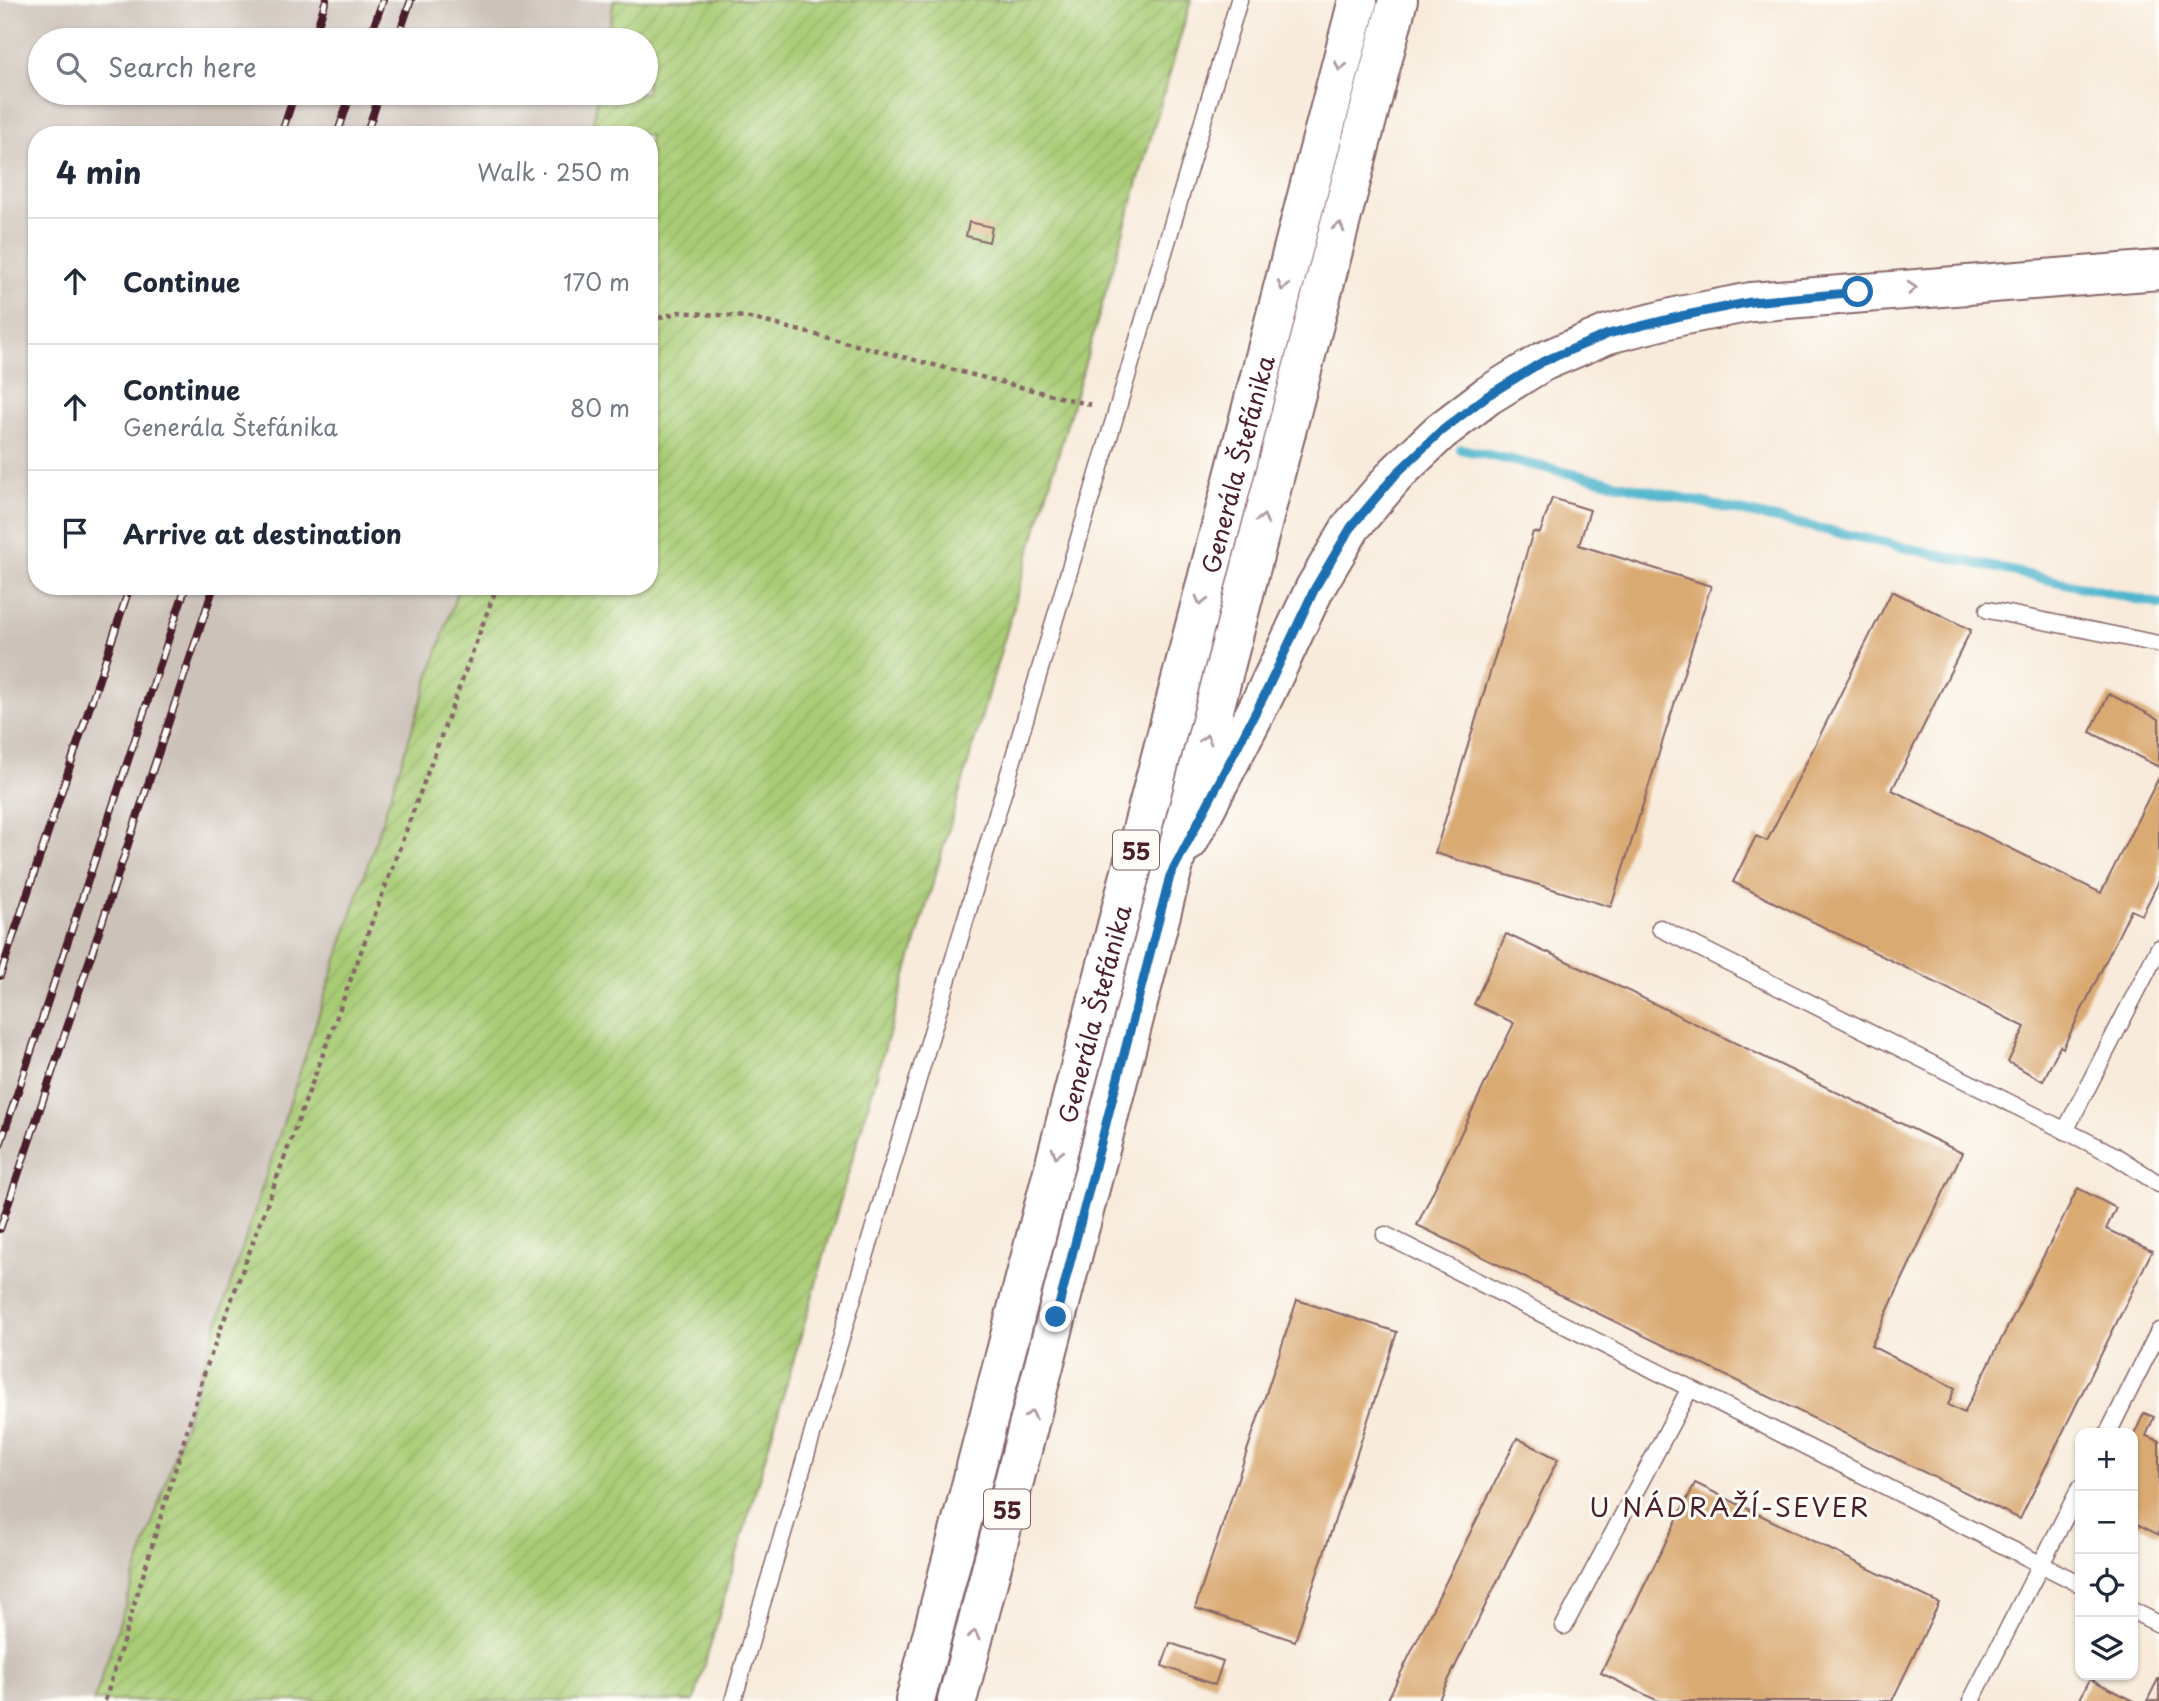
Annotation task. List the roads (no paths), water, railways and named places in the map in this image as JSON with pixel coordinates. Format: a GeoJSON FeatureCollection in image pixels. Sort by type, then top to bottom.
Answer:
{"type":"FeatureCollection","features":[{"type":"Feature","properties":{"kind":"main road","name":"Generála Štefánika"},"geometry":{"type":"LineString","coordinates":[[915,1701],[1357,0]]}},
{"type":"Feature","properties":{"kind":"main road","name":"Generála Štefánika"},"geometry":{"type":"LineString","coordinates":[[957,1701],[1398,0]]}},
{"type":"Feature","properties":{"kind":"main road"},"geometry":{"type":"LineString","coordinates":[[1170,876],[1265,694],[1315,588],[1351,527],[1397,473],[1440,432],[1487,396],[1542,362],[1608,334],[1751,302],[2159,270]]}},
{"type":"Feature","properties":{"kind":"lane"},"geometry":{"type":"LineString","coordinates":[[733,1701],[1239,0]]}},
{"type":"Feature","properties":{"kind":"lane"},"geometry":{"type":"LineString","coordinates":[[1988,610],[2159,644]]}},
{"type":"Feature","properties":{"kind":"lane"},"geometry":{"type":"LineString","coordinates":[[1660,928],[2113,1155],[2159,1184]]}},
{"type":"Feature","properties":{"kind":"lane"},"geometry":{"type":"LineString","coordinates":[[2065,1131],[2159,948]]}},
{"type":"Feature","properties":{"kind":"lane"},"geometry":{"type":"LineString","coordinates":[[1385,1235],[2075,1582]]}},
{"type":"Feature","properties":{"kind":"lane"},"geometry":{"type":"LineString","coordinates":[[2110,1428],[2159,1331]]}},
{"type":"Feature","properties":{"kind":"lane"},"geometry":{"type":"LineString","coordinates":[[1564,1626],[1690,1388]]}},
{"type":"Feature","properties":{"kind":"lane"},"geometry":{"type":"LineString","coordinates":[[1971,1701],[2078,1491]]}},
{"type":"Feature","properties":{"kind":"lane"},"geometry":{"type":"LineString","coordinates":[[2138,1614],[2159,1624]]}},
{"type":"Feature","properties":{"kind":"waterway"},"geometry":{"type":"LineString","coordinates":[[1461,449],[2159,604]]}},
{"type":"Feature","properties":{"kind":"railway"},"geometry":{"type":"LineString","coordinates":[[317,28],[326,0]]}},
{"type":"Feature","properties":{"kind":"railway"},"geometry":{"type":"LineString","coordinates":[[373,28],[383,0]]}},
{"type":"Feature","properties":{"kind":"railway"},"geometry":{"type":"LineString","coordinates":[[401,28],[411,0]]}},
{"type":"Feature","properties":{"kind":"railway"},"geometry":{"type":"LineString","coordinates":[[284,126],[291,105]]}},
{"type":"Feature","properties":{"kind":"railway"},"geometry":{"type":"LineString","coordinates":[[340,126],[347,105]]}},
{"type":"Feature","properties":{"kind":"railway"},"geometry":{"type":"LineString","coordinates":[[369,126],[376,105]]}},
{"type":"Feature","properties":{"kind":"railway"},"geometry":{"type":"LineString","coordinates":[[0,976],[127,595]]}},
{"type":"Feature","properties":{"kind":"railway"},"geometry":{"type":"LineString","coordinates":[[0,1145],[183,595]]}},
{"type":"Feature","properties":{"kind":"railway"},"geometry":{"type":"LineString","coordinates":[[0,1229],[211,595]]}},
{"type":"Feature","properties":{"kind":"district","name":"U NÁDRAŽÍ-SEVER"},"geometry":{"type":"Point","coordinates":[1730,1506]}}]}
